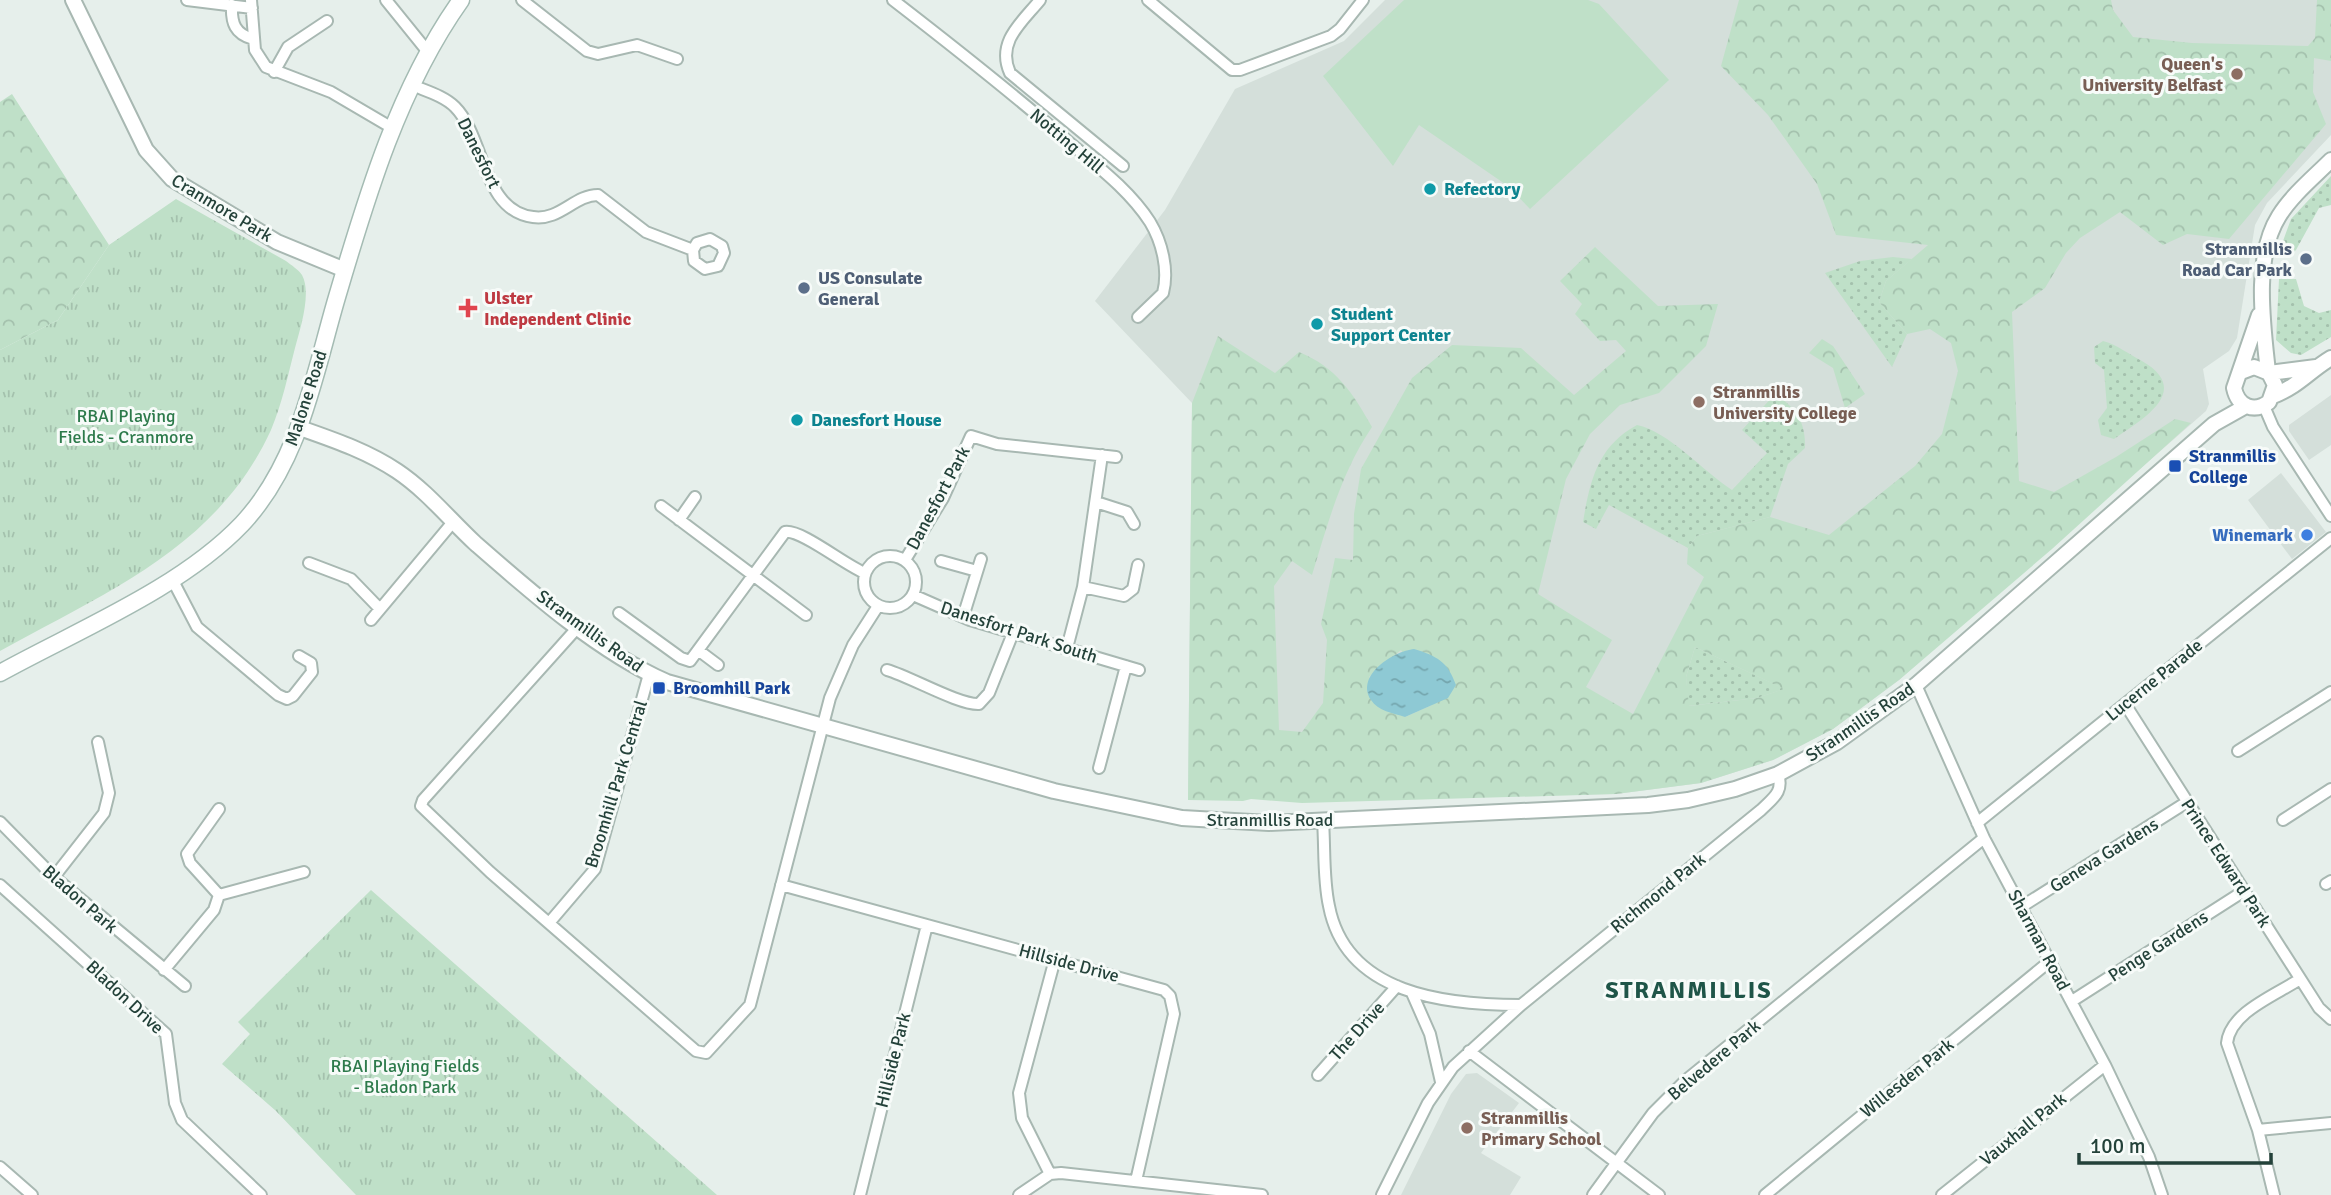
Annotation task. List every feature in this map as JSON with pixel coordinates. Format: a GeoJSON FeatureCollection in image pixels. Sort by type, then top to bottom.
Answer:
{"type":"FeatureCollection","features":[{"type":"Feature","properties":{"kind":"main road","name":"Malone Road"},"geometry":{"type":"LineString","coordinates":[[0,673],[172,579],[208,556],[244,522],[278,475],[300,428],[345,270],[394,129],[428,52],[461,0]]}},
{"type":"Feature","properties":{"kind":"street","name":"Cranmore Park"},"geometry":{"type":"LineString","coordinates":[[72,0],[146,150],[172,179],[277,242],[345,270]]}},
{"type":"Feature","properties":{"kind":"street"},"geometry":{"type":"LineString","coordinates":[[187,0],[232,5],[252,4],[253,39],[260,59],[274,72],[331,92],[394,129]]}},
{"type":"Feature","properties":{"kind":"street"},"geometry":{"type":"LineString","coordinates":[[386,0],[428,52]]}},
{"type":"Feature","properties":{"kind":"street"},"geometry":{"type":"LineString","coordinates":[[522,0],[587,51],[598,54],[638,45],[677,60]]}},
{"type":"Feature","properties":{"kind":"street","name":"Notting Hill"},"geometry":{"type":"LineString","coordinates":[[893,0],[1004,87],[1133,200],[1150,222],[1162,247],[1164,265],[1163,293],[1138,317]]}},
{"type":"Feature","properties":{"kind":"street"},"geometry":{"type":"LineString","coordinates":[[1040,0],[1006,45],[1004,54],[1010,72],[1123,166]]}},
{"type":"Feature","properties":{"kind":"street"},"geometry":{"type":"LineString","coordinates":[[1148,0],[1232,70],[1240,70],[1331,36],[1363,0]]}},
{"type":"Feature","properties":{"kind":"street"},"geometry":{"type":"LineString","coordinates":[[232,5],[231,18],[236,29],[253,39]]}},
{"type":"Feature","properties":{"kind":"street"},"geometry":{"type":"LineString","coordinates":[[274,72],[288,47],[327,21]]}},
{"type":"Feature","properties":{"kind":"street","name":"Danesfort"},"geometry":{"type":"LineString","coordinates":[[412,85],[453,105],[463,117],[503,200],[521,214],[551,217],[584,198],[598,195],[646,232],[693,250]]}},
{"type":"Feature","properties":{"kind":"street"},"geometry":{"type":"LineString","coordinates":[[2331,159],[2287,205],[2272,228],[2261,311],[2242,372],[2235,383],[2235,394],[2246,406],[2268,401],[2298,386],[2316,367],[2331,358]]}},
{"type":"Feature","properties":{"kind":"street"},"geometry":{"type":"LineString","coordinates":[[2261,311],[2269,372],[2275,386],[2268,401],[2273,427],[2331,516]]}},
{"type":"Feature","properties":{"kind":"street"},"geometry":{"type":"LineString","coordinates":[[2242,372],[2254,367],[2269,372],[2316,367]]}},
{"type":"Feature","properties":{"kind":"street","name":"Stranmillis Road"},"geometry":{"type":"LineString","coordinates":[[2214,424],[2235,394]]}},
{"type":"Feature","properties":{"kind":"street","name":"Stranmillis Road"},"geometry":{"type":"LineString","coordinates":[[300,428],[379,460],[401,473],[453,522],[578,626],[649,674],[667,682],[1054,791],[1143,812],[1231,822],[1324,821],[1648,805],[1688,800],[1778,774],[1837,742],[1916,685],[2214,424],[2246,406]]}},
{"type":"Feature","properties":{"kind":"street","name":"Danesfort Park"},"geometry":{"type":"LineString","coordinates":[[905,560],[943,498],[971,436],[997,444],[1102,455]]}},
{"type":"Feature","properties":{"kind":"street"},"geometry":{"type":"LineString","coordinates":[[1067,648],[1083,587],[1102,455],[1116,457]]}},
{"type":"Feature","properties":{"kind":"street"},"geometry":{"type":"LineString","coordinates":[[679,520],[695,497]]}},
{"type":"Feature","properties":{"kind":"street"},"geometry":{"type":"LineString","coordinates":[[1096,502],[1127,512],[1134,524]]}},
{"type":"Feature","properties":{"kind":"street"},"geometry":{"type":"LineString","coordinates":[[661,506],[806,615]]}},
{"type":"Feature","properties":{"kind":"street"},"geometry":{"type":"LineString","coordinates":[[372,620],[453,522]]}},
{"type":"Feature","properties":{"kind":"street"},"geometry":{"type":"LineString","coordinates":[[619,613],[681,658],[690,661],[781,536],[791,531],[865,573]]}},
{"type":"Feature","properties":{"kind":"street","name":"Lucerne Parade"},"geometry":{"type":"LineString","coordinates":[[1977,823],[2331,538]]}},
{"type":"Feature","properties":{"kind":"street"},"geometry":{"type":"LineString","coordinates":[[322,553],[314,565],[352,579],[380,609]]}},
{"type":"Feature","properties":{"kind":"street"},"geometry":{"type":"LineString","coordinates":[[893,556],[905,560],[916,580],[913,595],[901,606],[877,606],[864,588],[865,573],[880,557],[893,556]]}},
{"type":"Feature","properties":{"kind":"street"},"geometry":{"type":"LineString","coordinates":[[963,617],[981,559]]}},
{"type":"Feature","properties":{"kind":"street"},"geometry":{"type":"LineString","coordinates":[[941,561],[977,571]]}},
{"type":"Feature","properties":{"kind":"street"},"geometry":{"type":"LineString","coordinates":[[1083,587],[1124,596],[1133,589],[1138,565]]}},
{"type":"Feature","properties":{"kind":"street"},"geometry":{"type":"LineString","coordinates":[[172,579],[197,627],[278,695],[287,699],[293,696],[312,672],[311,663],[299,656]]}},
{"type":"Feature","properties":{"kind":"street","name":"Danesfort Park South"},"geometry":{"type":"LineString","coordinates":[[913,595],[963,617],[1139,670]]}},
{"type":"Feature","properties":{"kind":"street"},"geometry":{"type":"LineString","coordinates":[[578,626],[423,800],[421,806],[549,923],[696,1051],[706,1054],[750,1004],[822,725],[840,673],[877,606]]}},
{"type":"Feature","properties":{"kind":"street"},"geometry":{"type":"LineString","coordinates":[[887,670],[921,681],[965,702],[979,704],[989,693],[1013,633]]}},
{"type":"Feature","properties":{"kind":"street"},"geometry":{"type":"LineString","coordinates":[[698,650],[718,665]]}},
{"type":"Feature","properties":{"kind":"street"},"geometry":{"type":"LineString","coordinates":[[1099,768],[1126,666]]}},
{"type":"Feature","properties":{"kind":"street","name":"Broomhill Park Central"},"geometry":{"type":"LineString","coordinates":[[549,923],[595,869],[649,674]]}},
{"type":"Feature","properties":{"kind":"street","name":"Sharman Road"},"geometry":{"type":"LineString","coordinates":[[1916,685],[1984,838],[2105,1065],[2148,1157],[2162,1195]]}},
{"type":"Feature","properties":{"kind":"street"},"geometry":{"type":"LineString","coordinates":[[2238,751],[2331,692]]}},
{"type":"Feature","properties":{"kind":"street","name":"Prince Edward Park"},"geometry":{"type":"LineString","coordinates":[[2125,704],[2300,979],[2319,1008],[2331,1019]]}},
{"type":"Feature","properties":{"kind":"street"},"geometry":{"type":"LineString","coordinates":[[54,877],[104,813],[109,793],[98,742]]}},
{"type":"Feature","properties":{"kind":"street","name":"Richmond Park"},"geometry":{"type":"LineString","coordinates":[[1382,1195],[1441,1082],[1469,1051],[1521,1005],[1761,810],[1779,792],[1781,786],[1778,774]]}},
{"type":"Feature","properties":{"kind":"street"},"geometry":{"type":"LineString","coordinates":[[2283,820],[2331,789]]}},
{"type":"Feature","properties":{"kind":"street","name":"Geneva Gardens"},"geometry":{"type":"LineString","coordinates":[[2021,907],[2187,802]]}},
{"type":"Feature","properties":{"kind":"street"},"geometry":{"type":"LineString","coordinates":[[219,809],[187,854],[190,863],[219,895]]}},
{"type":"Feature","properties":{"kind":"street"},"geometry":{"type":"LineString","coordinates":[[1324,821],[1327,892],[1334,923],[1359,962],[1412,993],[1463,1004],[1521,1005]]}},
{"type":"Feature","properties":{"kind":"street","name":"Bladon Park"},"geometry":{"type":"LineString","coordinates":[[0,822],[54,877],[185,986]]}},
{"type":"Feature","properties":{"kind":"street","name":"Belvedere Park"},"geometry":{"type":"LineString","coordinates":[[1593,1195],[1653,1113],[1685,1081],[1984,838]]}},
{"type":"Feature","properties":{"kind":"street"},"geometry":{"type":"LineString","coordinates":[[219,895],[304,872]]}},
{"type":"Feature","properties":{"kind":"street","name":"Bladon Drive"},"geometry":{"type":"LineString","coordinates":[[0,885],[166,1034],[175,1103],[182,1120],[261,1195]]}},
{"type":"Feature","properties":{"kind":"street","name":"Hillside Drive"},"geometry":{"type":"LineString","coordinates":[[781,885],[1156,986],[1170,996],[1174,1014],[1136,1181]]}},
{"type":"Feature","properties":{"kind":"street","name":"Penge Gardens"},"geometry":{"type":"LineString","coordinates":[[2072,1001],[2244,891]]}},
{"type":"Feature","properties":{"kind":"street"},"geometry":{"type":"LineString","coordinates":[[164,970],[214,909],[219,895]]}},
{"type":"Feature","properties":{"kind":"street","name":"Hillside Park"},"geometry":{"type":"LineString","coordinates":[[860,1195],[927,925]]}},
{"type":"Feature","properties":{"kind":"street"},"geometry":{"type":"LineString","coordinates":[[1050,1174],[1019,1107],[1019,1093],[1055,958]]}},
{"type":"Feature","properties":{"kind":"street","name":"Willesden Park"},"geometry":{"type":"LineString","coordinates":[[1765,1195],[2050,961]]}},
{"type":"Feature","properties":{"kind":"street"},"geometry":{"type":"LineString","coordinates":[[2274,1195],[2258,1130],[2227,1043],[2238,1019],[2300,979]]}},
{"type":"Feature","properties":{"kind":"street","name":"The Drive"},"geometry":{"type":"LineString","coordinates":[[1318,1074],[1397,986]]}},
{"type":"Feature","properties":{"kind":"street"},"geometry":{"type":"LineString","coordinates":[[1412,993],[1424,1019],[1441,1082]]}},
{"type":"Feature","properties":{"kind":"street"},"geometry":{"type":"LineString","coordinates":[[1469,1051],[1659,1195]]}},
{"type":"Feature","properties":{"kind":"street","name":"Vauxhall Park"},"geometry":{"type":"LineString","coordinates":[[1942,1195],[2105,1065]]}},
{"type":"Feature","properties":{"kind":"street"},"geometry":{"type":"LineString","coordinates":[[2258,1130],[2331,1123]]}},
{"type":"Feature","properties":{"kind":"street"},"geometry":{"type":"LineString","coordinates":[[0,1167],[32,1195]]}},
{"type":"Feature","properties":{"kind":"street"},"geometry":{"type":"LineString","coordinates":[[1019,1195],[1050,1174],[1262,1195]]}},
{"type":"Feature","properties":{"kind":"shaded area","name":"Stranmillis University College"},"geometry":{"type":"Polygon","coordinates":[[[1385,0],[2331,0],[2331,135],[2267,203],[2255,225],[2237,338],[2229,351],[2203,369],[2209,404],[2206,411],[1899,680],[1833,729],[1773,760],[1701,783],[1616,794],[1188,800],[1192,403],[1095,301],[1165,210],[1235,89],[1344,41],[1385,0]]]}},
{"type":"Feature","properties":{"kind":"shaded area"},"geometry":{"type":"Polygon","coordinates":[[[2331,395],[2331,445],[2309,460],[2289,431],[2289,425],[2331,395]]]}},
{"type":"Feature","properties":{"kind":"shaded area"},"geometry":{"type":"Polygon","coordinates":[[[2281,473],[2326,532],[2292,559],[2248,500],[2281,473]]]}},
{"type":"Feature","properties":{"kind":"shaded area","name":"Stranmillis Primary School"},"geometry":{"type":"Polygon","coordinates":[[[1477,1073],[1519,1103],[1481,1153],[1521,1177],[1510,1195],[1401,1195],[1451,1094],[1466,1074],[1477,1073]]]}},
{"type":"Feature","properties":{"kind":"green space"},"geometry":{"type":"Polygon","coordinates":[[[1404,0],[1588,0],[1599,4],[1669,80],[1530,209],[1508,186],[1419,125],[1393,166],[1323,76],[1404,0]]]}},
{"type":"Feature","properties":{"kind":"green space"},"geometry":{"type":"Polygon","coordinates":[[[1739,0],[2111,0],[2113,10],[2133,37],[2192,43],[2308,46],[2315,38],[2317,0],[2331,0],[2331,61],[2314,58],[2313,92],[2326,124],[2229,239],[2187,234],[2163,245],[2120,212],[2080,238],[2066,253],[2045,288],[2012,312],[2019,481],[2054,492],[2175,419],[2191,423],[2052,549],[1899,680],[1833,729],[1773,760],[1701,783],[1616,794],[1302,803],[1251,799],[1188,800],[1192,403],[1218,336],[1275,373],[1299,352],[1312,358],[1342,382],[1372,427],[1344,480],[1312,575],[1292,561],[1274,586],[1279,730],[1302,732],[1323,703],[1327,640],[1321,624],[1335,558],[1353,560],[1354,514],[1361,469],[1412,378],[1452,345],[1521,348],[1574,395],[1626,351],[1616,340],[1600,341],[1575,314],[1582,304],[1560,281],[1595,247],[1658,306],[1718,304],[1706,346],[1659,393],[1620,405],[1590,434],[1566,479],[1538,594],[1612,640],[1586,687],[1633,714],[1704,577],[1687,564],[1688,548],[1697,536],[1770,517],[1829,535],[1915,466],[1942,434],[1958,371],[1951,343],[1930,329],[1907,334],[1879,302],[1886,281],[1928,245],[1836,235],[1817,184],[1768,115],[1721,66],[1739,0]],[[1695,647],[1686,677],[1689,706],[1757,698],[1784,689],[1695,647]],[[1401,650],[1369,677],[1405,717],[1432,705],[1401,650]]]}},
{"type":"Feature","properties":{"kind":"green space"},"geometry":{"type":"Polygon","coordinates":[[[12,94],[109,245],[58,320],[0,350],[0,102],[12,94]]]}},
{"type":"Feature","properties":{"kind":"green space"},"geometry":{"type":"Polygon","coordinates":[[[2331,176],[2331,205],[2319,208],[2296,250],[2287,258],[2279,252],[2291,219],[2331,176]]]}},
{"type":"Feature","properties":{"kind":"green space","name":"RBAI Playing Fields - Cranmore"},"geometry":{"type":"Polygon","coordinates":[[[176,199],[286,261],[302,275],[306,291],[304,311],[275,420],[248,471],[221,506],[189,536],[155,563],[118,586],[0,651],[0,350],[58,320],[109,245],[176,199]]]}},
{"type":"Feature","properties":{"kind":"green space"},"geometry":{"type":"Polygon","coordinates":[[[1893,257],[1912,259],[1886,281],[1879,302],[1907,334],[1892,367],[1825,273],[1860,261],[1893,257]]]}},
{"type":"Feature","properties":{"kind":"green space"},"geometry":{"type":"Polygon","coordinates":[[[2279,279],[2296,279],[2304,306],[2319,313],[2331,310],[2331,337],[2301,355],[2291,353],[2276,340],[2279,279]]]}},
{"type":"Feature","properties":{"kind":"green space"},"geometry":{"type":"Polygon","coordinates":[[[1822,339],[1833,346],[1865,394],[1845,408],[1833,368],[1809,353],[1822,339]]]}},
{"type":"Feature","properties":{"kind":"green space"},"geometry":{"type":"Polygon","coordinates":[[[2103,341],[2142,361],[2157,372],[2163,383],[2163,394],[2158,404],[2114,439],[2101,435],[2098,420],[2107,408],[2104,370],[2095,363],[2094,347],[2103,341]]]}},
{"type":"Feature","properties":{"kind":"green space"},"geometry":{"type":"Polygon","coordinates":[[[1775,394],[1798,416],[1804,431],[1805,448],[1788,464],[1770,517],[1697,536],[1688,548],[1609,505],[1596,529],[1583,522],[1598,466],[1613,443],[1637,425],[1673,443],[1732,490],[1767,453],[1742,430],[1775,394]]]}},
{"type":"Feature","properties":{"kind":"green space"},"geometry":{"type":"Polygon","coordinates":[[[1695,647],[1785,689],[1757,698],[1688,706],[1686,677],[1695,647]]]}},
{"type":"Feature","properties":{"kind":"green space","name":"RBAI Playing Fields - Bladon Park"},"geometry":{"type":"Polygon","coordinates":[[[371,890],[717,1195],[356,1195],[276,1111],[222,1064],[250,1034],[238,1022],[371,890]]]}},
{"type":"Feature","properties":{"kind":"water"},"geometry":{"type":"Polygon","coordinates":[[[1414,649],[1441,661],[1456,685],[1448,698],[1405,717],[1374,704],[1367,691],[1368,682],[1372,673],[1387,659],[1414,649]]]}},
{"type":"Feature","properties":{"kind":"place","name":"Queen's University Belfast"},"geometry":{"type":"Point","coordinates":[2237,74]}},
{"type":"Feature","properties":{"kind":"place","name":"Refectory"},"geometry":{"type":"Point","coordinates":[1430,189]}},
{"type":"Feature","properties":{"kind":"place","name":"Stranmillis Road Car Park"},"geometry":{"type":"Point","coordinates":[2306,259]}},
{"type":"Feature","properties":{"kind":"place","name":"US Consulate General"},"geometry":{"type":"Point","coordinates":[804,288]}},
{"type":"Feature","properties":{"kind":"place","name":"Ulster Independent Clinic"},"geometry":{"type":"Point","coordinates":[468,308]}},
{"type":"Feature","properties":{"kind":"place","name":"Student Support Center"},"geometry":{"type":"Point","coordinates":[1317,324]}},
{"type":"Feature","properties":{"kind":"place","name":"Stranmillis University College"},"geometry":{"type":"Point","coordinates":[1699,402]}},
{"type":"Feature","properties":{"kind":"place","name":"Danesfort House"},"geometry":{"type":"Point","coordinates":[797,420]}},
{"type":"Feature","properties":{"kind":"place","name":"Stranmillis College"},"geometry":{"type":"Point","coordinates":[2175,466]}},
{"type":"Feature","properties":{"kind":"place","name":"Winemark"},"geometry":{"type":"Point","coordinates":[2307,535]}},
{"type":"Feature","properties":{"kind":"place","name":"Broomhill Park"},"geometry":{"type":"Point","coordinates":[659,688]}},
{"type":"Feature","properties":{"kind":"place","name":"Stranmillis Primary School"},"geometry":{"type":"Point","coordinates":[1467,1128]}},
{"type":"Feature","properties":{"kind":"district","name":"STRANMILLIS"},"geometry":{"type":"Point","coordinates":[1689,990]}}]}
